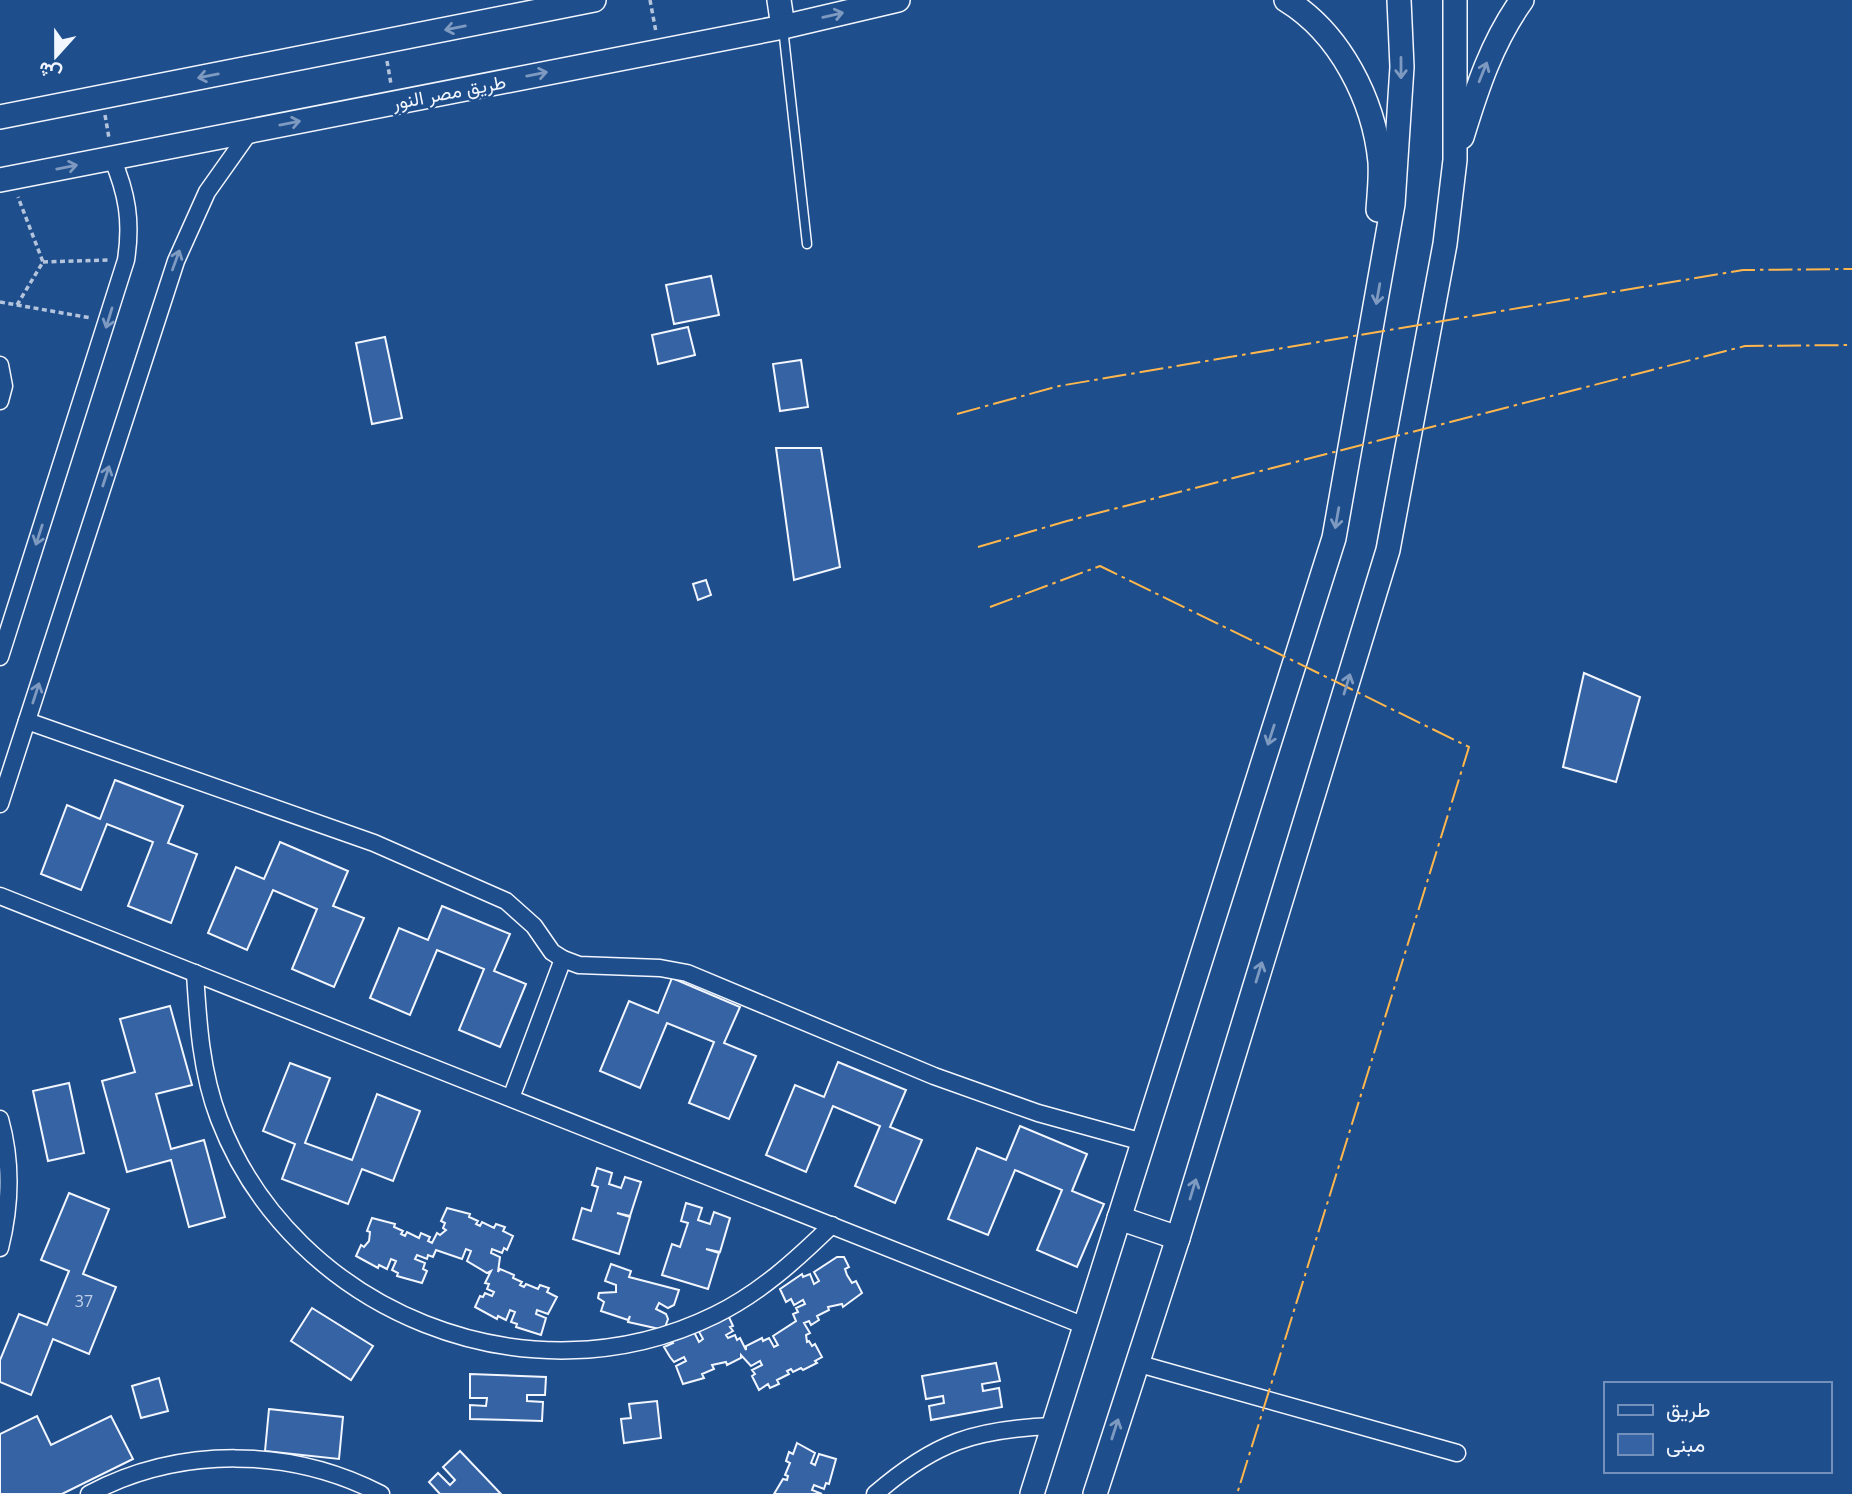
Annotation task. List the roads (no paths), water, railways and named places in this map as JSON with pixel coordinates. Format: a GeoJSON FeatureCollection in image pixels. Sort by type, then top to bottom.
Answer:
{"type":"FeatureCollection","features":[{"type":"Feature","properties":{"kind":"street"},"geometry":{"type":"LineString","coordinates":[[0,117],[594,0]]}},
{"type":"Feature","properties":{"kind":"street"},"geometry":{"type":"LineString","coordinates":[[779,0],[783,27]]}},
{"type":"Feature","properties":{"kind":"street","name":"طريق مصر النور"},"geometry":{"type":"LineString","coordinates":[[6,179],[783,27],[898,0]]}},
{"type":"Feature","properties":{"kind":"street"},"geometry":{"type":"LineString","coordinates":[[1286,0],[1325,34],[1353,73],[1371,116],[1380,163],[1378,210],[1383,264]]}},
{"type":"Feature","properties":{"kind":"street"},"geometry":{"type":"LineString","coordinates":[[1032,1494],[1334,538],[1383,264],[1399,146],[1402,67],[1399,0]]}},
{"type":"Feature","properties":{"kind":"street"},"geometry":{"type":"LineString","coordinates":[[1095,1494],[1178,1238],[1388,550],[1444,244],[1455,160],[1455,0]]}},
{"type":"Feature","properties":{"kind":"street"},"geometry":{"type":"LineString","coordinates":[[1455,160],[1480,76],[1503,27],[1522,0]]}},
{"type":"Feature","properties":{"kind":"street"},"geometry":{"type":"LineString","coordinates":[[0,804],[176,261],[207,192],[251,130]]}},
{"type":"Feature","properties":{"kind":"street"},"geometry":{"type":"LineString","coordinates":[[0,657],[126,260],[131,232],[129,206],[112,158]]}},
{"type":"Feature","properties":{"kind":"street"},"geometry":{"type":"LineString","coordinates":[[0,365],[4,386],[0,401]]}},
{"type":"Feature","properties":{"kind":"street"},"geometry":{"type":"LineString","coordinates":[[27,721],[374,844],[506,901],[534,926],[552,952],[563,960],[579,965],[660,968],[687,973],[934,1076],[1038,1113],[1143,1142]]}},
{"type":"Feature","properties":{"kind":"street"},"geometry":{"type":"LineString","coordinates":[[0,896],[1085,1325]]}},
{"type":"Feature","properties":{"kind":"street"},"geometry":{"type":"LineString","coordinates":[[511,1098],[563,960]]}},
{"type":"Feature","properties":{"kind":"street"},"geometry":{"type":"LineString","coordinates":[[195,973],[200,1047],[215,1107],[252,1185],[299,1244],[357,1291],[423,1326],[495,1346],[558,1351],[644,1341],[714,1315],[767,1283],[832,1225]]}},
{"type":"Feature","properties":{"kind":"street"},"geometry":{"type":"LineString","coordinates":[[0,1119],[8,1145],[10,1196],[0,1248]]}},
{"type":"Feature","properties":{"kind":"street"},"geometry":{"type":"LineString","coordinates":[[1119,1218],[1178,1238]]}},
{"type":"Feature","properties":{"kind":"street"},"geometry":{"type":"LineString","coordinates":[[1136,1363],[1457,1453]]}},
{"type":"Feature","properties":{"kind":"street"},"geometry":{"type":"LineString","coordinates":[[875,1494],[909,1464],[954,1441],[1003,1428],[1053,1426]]}},
{"type":"Feature","properties":{"kind":"street"},"geometry":{"type":"LineString","coordinates":[[89,1494],[113,1481],[172,1463],[233,1457],[294,1463],[353,1480],[382,1494]]}},
{"type":"Feature","properties":{"kind":"lane"},"geometry":{"type":"LineString","coordinates":[[783,27],[807,244]]}}]}
